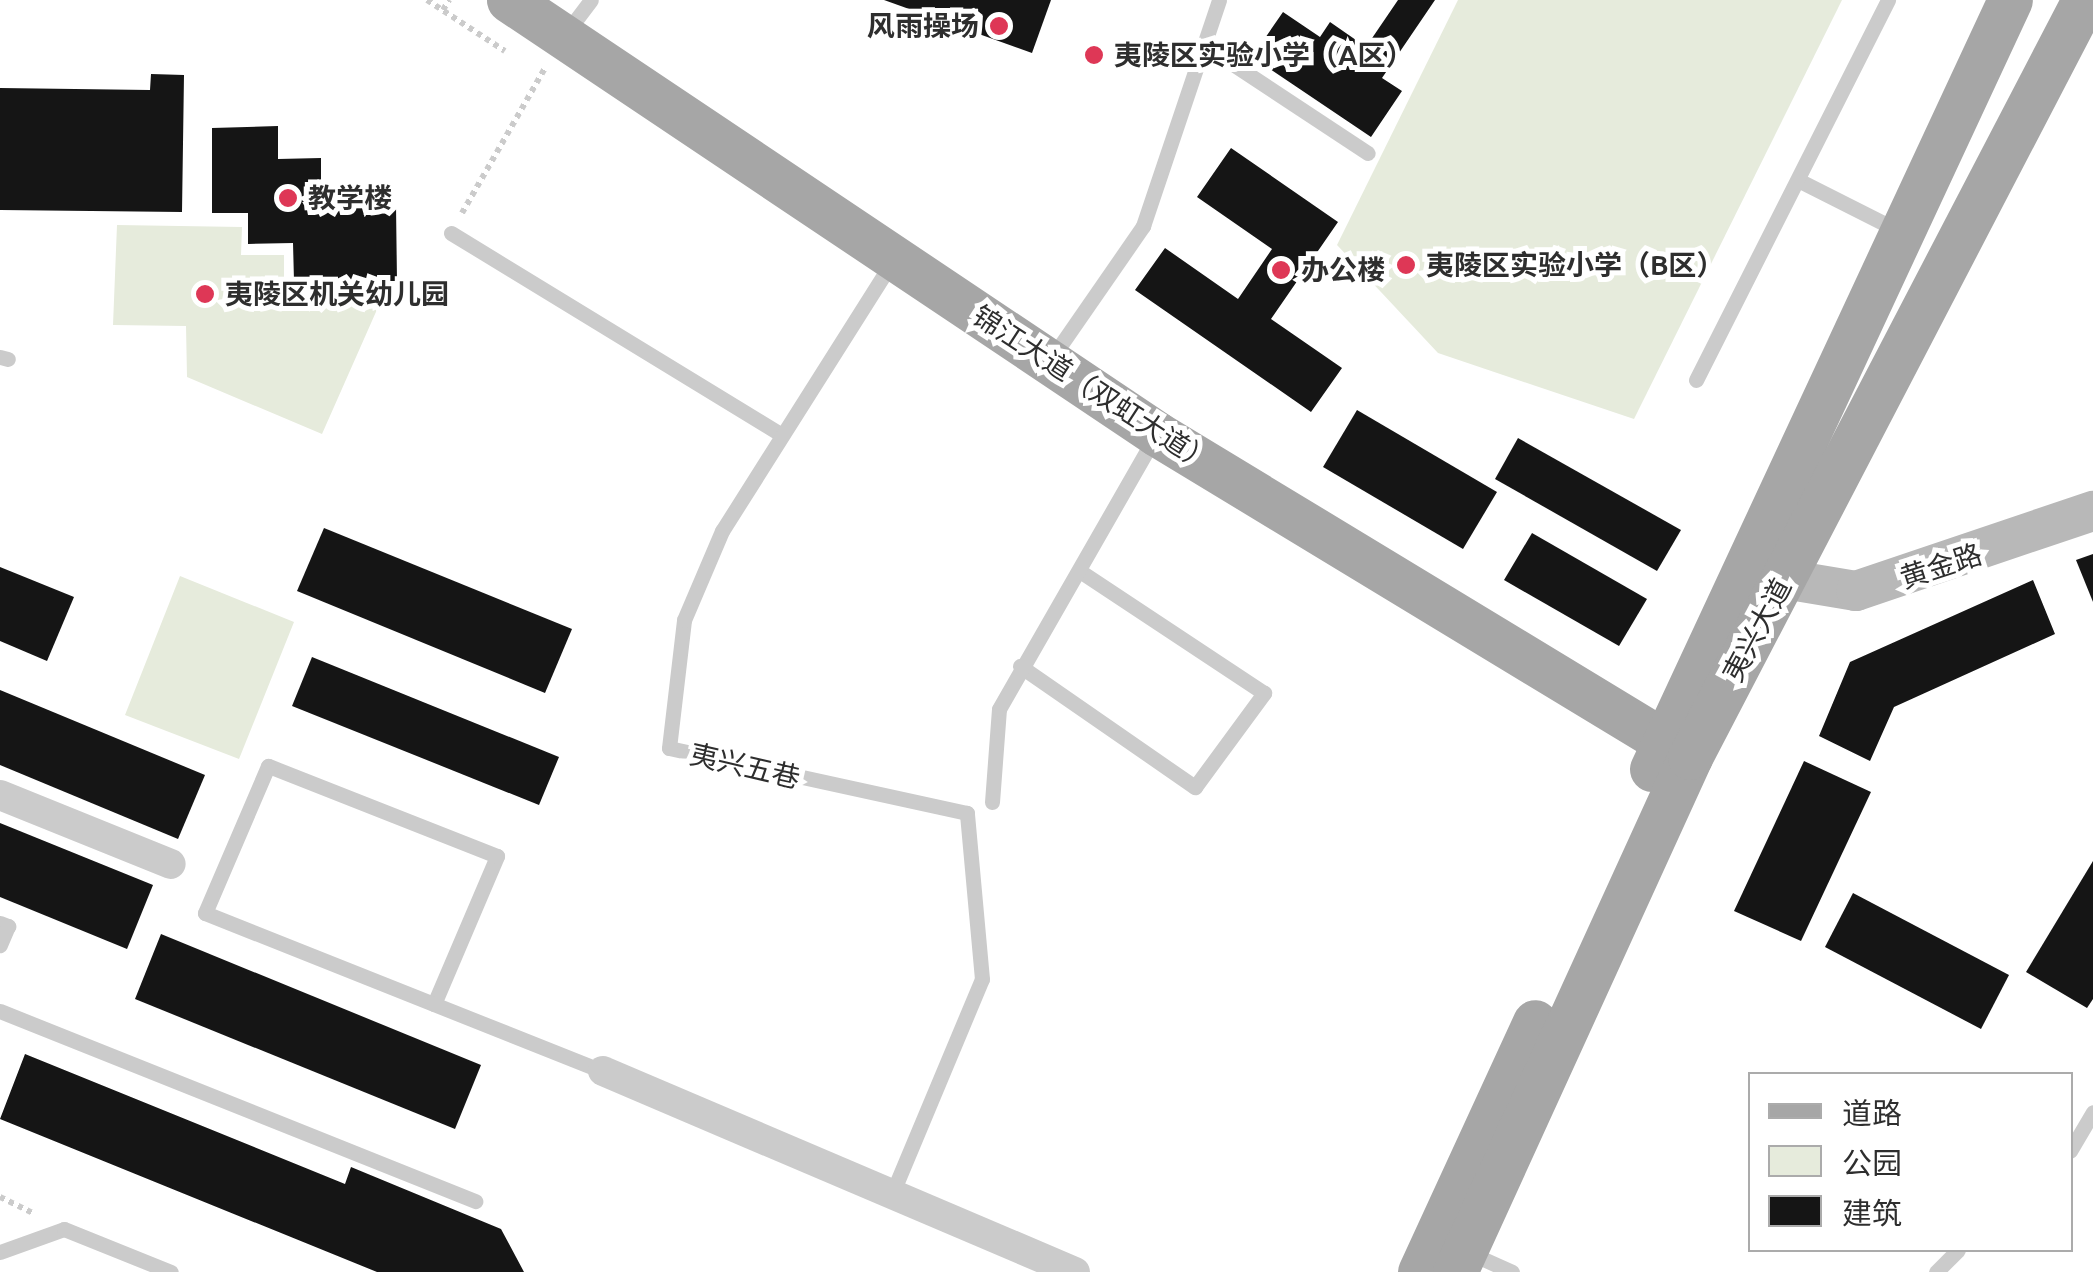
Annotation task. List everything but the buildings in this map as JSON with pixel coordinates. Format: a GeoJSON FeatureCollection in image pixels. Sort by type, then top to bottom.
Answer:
{"type":"FeatureCollection","features":[{"type":"Feature","properties":{"kind":"main road","name":"锦江大道（双虹大道）"},"geometry":{"type":"LineString","coordinates":[[509,0],[1157,434],[1677,750]]}},
{"type":"Feature","properties":{"kind":"main road","name":"夷兴大道"},"geometry":{"type":"LineString","coordinates":[[1460,1262],[1900,232],[2010,0]]}},
{"type":"Feature","properties":{"kind":"main road","name":"夷兴大道"},"geometry":{"type":"LineString","coordinates":[[1420,1272],[1677,750],[1784,579],[2084,0]]}},
{"type":"Feature","properties":{"kind":"main road","name":"黄金路"},"geometry":{"type":"LineString","coordinates":[[1784,579],[1856,591],[1940,570],[2093,511]]}},
{"type":"Feature","properties":{"kind":"street"},"geometry":{"type":"LineString","coordinates":[[0,795],[170,864]]}},
{"type":"Feature","properties":{"kind":"street"},"geometry":{"type":"LineString","coordinates":[[603,1071],[1075,1272]]}},
{"type":"Feature","properties":{"kind":"lane"},"geometry":{"type":"LineString","coordinates":[[563,36],[592,0]]}},
{"type":"Feature","properties":{"kind":"lane"},"geometry":{"type":"LineString","coordinates":[[1049,362],[1143,226],[1219,0]]}},
{"type":"Feature","properties":{"kind":"lane"},"geometry":{"type":"LineString","coordinates":[[1696,380],[1888,0]]}},
{"type":"Feature","properties":{"kind":"lane"},"geometry":{"type":"LineString","coordinates":[[1204,45],[1368,153]]}},
{"type":"Feature","properties":{"kind":"lane"},"geometry":{"type":"LineString","coordinates":[[1798,180],[1900,232]]}},
{"type":"Feature","properties":{"kind":"lane"},"geometry":{"type":"LineString","coordinates":[[451,233],[780,434]]}},
{"type":"Feature","properties":{"kind":"lane","name":"夷兴五巷"},"geometry":{"type":"LineString","coordinates":[[892,1194],[982,980],[967,813],[668,748],[684,620],[722,532],[894,258]]}},
{"type":"Feature","properties":{"kind":"lane"},"geometry":{"type":"LineString","coordinates":[[992,802],[998,708],[1157,434]]}},
{"type":"Feature","properties":{"kind":"lane"},"geometry":{"type":"LineString","coordinates":[[1020,666],[1195,786],[1264,693],[1080,571]]}},
{"type":"Feature","properties":{"kind":"lane"},"geometry":{"type":"LineString","coordinates":[[434,1004],[497,856],[268,766],[205,913],[434,1004],[603,1071]]}},
{"type":"Feature","properties":{"kind":"lane"},"geometry":{"type":"LineString","coordinates":[[0,923],[8,926],[0,945]]}},
{"type":"Feature","properties":{"kind":"lane"},"geometry":{"type":"LineString","coordinates":[[0,1011],[476,1201]]}},
{"type":"Feature","properties":{"kind":"lane"},"geometry":{"type":"LineString","coordinates":[[2073,1146],[2093,1112]]}},
{"type":"Feature","properties":{"kind":"lane"},"geometry":{"type":"LineString","coordinates":[[0,1252],[64,1229],[172,1272]]}},
{"type":"Feature","properties":{"kind":"lane"},"geometry":{"type":"LineString","coordinates":[[1936,1272],[1956,1252]]}},
{"type":"Feature","properties":{"kind":"lane"},"geometry":{"type":"LineString","coordinates":[[1460,1262],[1512,1272]]}},
{"type":"Feature","properties":{"kind":"path"},"geometry":{"type":"LineString","coordinates":[[426,0],[513,56]]}},
{"type":"Feature","properties":{"kind":"path"},"geometry":{"type":"LineString","coordinates":[[442,10],[449,0]]}},
{"type":"Feature","properties":{"kind":"path"},"geometry":{"type":"LineString","coordinates":[[451,233],[563,36]]}},
{"type":"Feature","properties":{"kind":"green space"},"geometry":{"type":"Polygon","coordinates":[[[1458,0],[1842,0],[1634,419],[1438,353],[1337,245],[1458,0]]]}},
{"type":"Feature","properties":{"kind":"green space"},"geometry":{"type":"Polygon","coordinates":[[[117,225],[242,227],[241,255],[284,255],[284,299],[383,296],[322,434],[187,377],[186,326],[113,325],[117,225]]]}},
{"type":"Feature","properties":{"kind":"green space"},"geometry":{"type":"Polygon","coordinates":[[[180,576],[294,622],[239,759],[125,715],[180,576]]]}},
{"type":"Feature","properties":{"kind":"place","name":"风雨操场"},"geometry":{"type":"Point","coordinates":[999,26]}},
{"type":"Feature","properties":{"kind":"place","name":"夷陵区实验小学（A区）"},"geometry":{"type":"Point","coordinates":[1094,55]}},
{"type":"Feature","properties":{"kind":"place","name":"教学楼"},"geometry":{"type":"Point","coordinates":[288,198]}},
{"type":"Feature","properties":{"kind":"place","name":"夷陵区实验小学（B区）"},"geometry":{"type":"Point","coordinates":[1406,265]}},
{"type":"Feature","properties":{"kind":"place","name":"办公楼"},"geometry":{"type":"Point","coordinates":[1281,270]}},
{"type":"Feature","properties":{"kind":"place","name":"夷陵区机关幼儿园"},"geometry":{"type":"Point","coordinates":[205,294]}}]}
